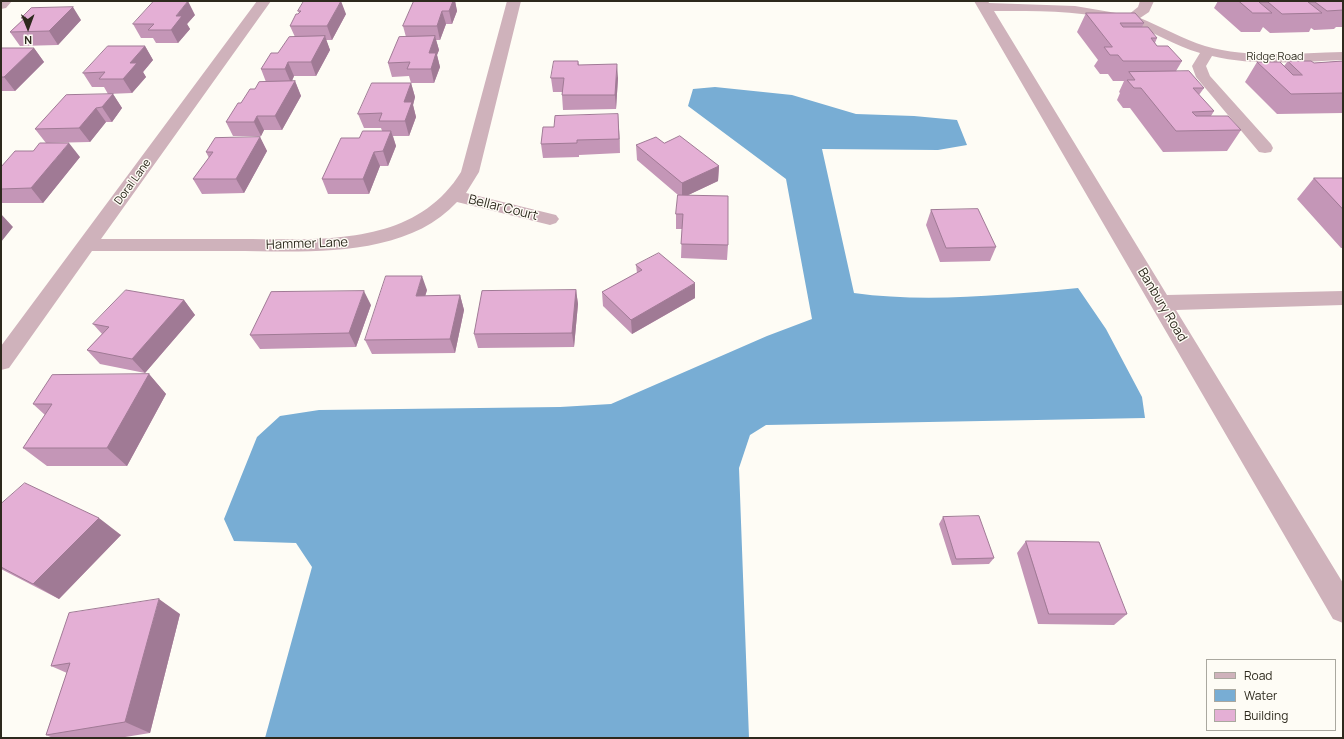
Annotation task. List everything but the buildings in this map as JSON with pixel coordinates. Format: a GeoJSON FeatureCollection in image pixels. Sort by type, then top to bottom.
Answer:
{"type":"FeatureCollection","features":[{"type":"Feature","properties":{"kind":"street"},"geometry":{"type":"LineString","coordinates":[[1,5],[5,1]]}},
{"type":"Feature","properties":{"kind":"street","name":"Doral Lane"},"geometry":{"type":"LineString","coordinates":[[1,362],[264,1]]}},
{"type":"Feature","properties":{"kind":"street","name":"Hammer Lane"},"geometry":{"type":"LineString","coordinates":[[86,245],[331,245],[362,241],[391,234],[427,217],[455,196],[470,172],[514,1]]}},
{"type":"Feature","properties":{"kind":"street"},"geometry":{"type":"LineString","coordinates":[[1131,19],[1144,9],[1147,1]]}},
{"type":"Feature","properties":{"kind":"street","name":"Ridge Road"},"geometry":{"type":"LineString","coordinates":[[983,4],[1069,8],[1100,12],[1131,19],[1183,43],[1208,51],[1257,58],[1343,56]]}},
{"type":"Feature","properties":{"kind":"street","name":"Banbury Road"},"geometry":{"type":"LineString","coordinates":[[983,4],[1343,609]]}},
{"type":"Feature","properties":{"kind":"street"},"geometry":{"type":"LineString","coordinates":[[1208,51],[1199,66],[1203,77],[1265,148]]}},
{"type":"Feature","properties":{"kind":"street","name":"Bellar Court"},"geometry":{"type":"LineString","coordinates":[[455,196],[550,219]]}},
{"type":"Feature","properties":{"kind":"street"},"geometry":{"type":"LineString","coordinates":[[1160,303],[1343,298]]}},
{"type":"Feature","properties":{"kind":"water"},"geometry":{"type":"Polygon","coordinates":[[[715,87],[792,95],[856,114],[914,116],[957,120],[967,145],[938,150],[822,149],[854,293],[881,296],[937,298],[1078,288],[1106,329],[1142,397],[1145,418],[766,425],[750,435],[739,468],[749,738],[265,738],[312,567],[296,543],[234,541],[224,519],[257,437],[280,416],[319,410],[560,407],[611,404],[767,336],[812,319],[786,179],[688,106],[693,89],[715,87]]]}}]}
